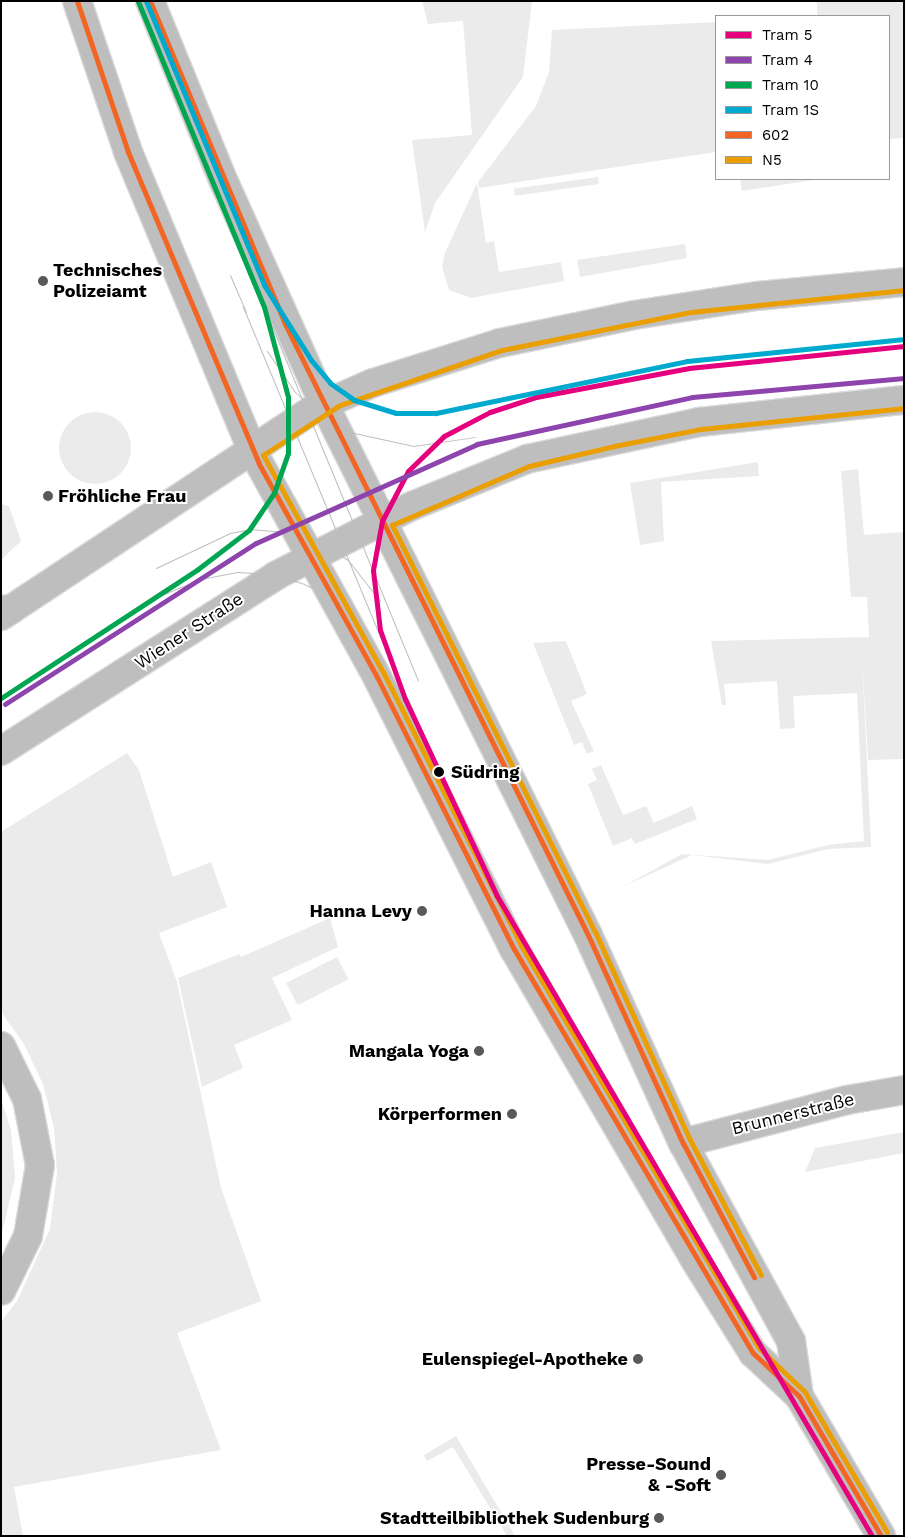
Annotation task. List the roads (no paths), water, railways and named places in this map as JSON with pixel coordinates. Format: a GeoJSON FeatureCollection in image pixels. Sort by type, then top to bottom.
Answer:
{"type":"FeatureCollection","features":[{"type":"Feature","properties":{"kind":"main road"},"geometry":{"type":"LineString","coordinates":[[77,1],[128,152],[253,452],[309,557],[377,677],[514,949],[685,1243],[753,1353],[799,1396],[881,1536]]}},
{"type":"Feature","properties":{"kind":"main road"},"geometry":{"type":"LineString","coordinates":[[150,1],[224,182],[324,404],[588,935],[683,1144],[791,1341],[799,1396]]}},
{"type":"Feature","properties":{"kind":"main road"},"geometry":{"type":"LineString","coordinates":[[5,612],[324,404],[373,383],[500,343],[690,305],[904,282]]}},
{"type":"Feature","properties":{"kind":"main road"},"geometry":{"type":"LineString","coordinates":[[382,521],[527,459],[602,441],[700,422],[904,400]]}},
{"type":"Feature","properties":{"kind":"main road","name":"Wiener Straße"},"geometry":{"type":"LineString","coordinates":[[1,751],[309,557],[382,521]]}},
{"type":"Feature","properties":{"kind":"main road"},"geometry":{"type":"LineString","coordinates":[[1,1046],[26,1099],[40,1165],[28,1236],[1,1291]]}},
{"type":"Feature","properties":{"kind":"main road","name":"Brunnerstraße"},"geometry":{"type":"LineString","coordinates":[[683,1144],[847,1100],[904,1090]]}},
{"type":"Feature","properties":{"kind":"tram line","name":"10"},"geometry":{"type":"LineString","coordinates":[[1,698],[198,569],[249,530],[274,493],[288,453],[288,397],[264,307],[138,1]]}},
{"type":"Feature","properties":{"kind":"tram line","name":"1S"},"geometry":{"type":"LineString","coordinates":[[146,1],[264,285],[311,360],[330,383],[354,400],[396,413],[436,413],[687,361],[903,339]]}},
{"type":"Feature","properties":{"kind":"tram line"},"geometry":{"type":"LineString","coordinates":[[230,275],[246,312]]}},
{"type":"Feature","properties":{"kind":"tram line"},"geometry":{"type":"LineString","coordinates":[[243,307],[393,668]]}},
{"type":"Feature","properties":{"kind":"tram line"},"geometry":{"type":"LineString","coordinates":[[264,307],[418,681]]}},
{"type":"Feature","properties":{"kind":"tram line","name":"5"},"geometry":{"type":"LineString","coordinates":[[872,1536],[497,896],[405,699],[380,630],[373,570],[382,521],[408,471],[444,436],[490,412],[536,397],[689,368],[904,346]]}},
{"type":"Feature","properties":{"kind":"tram line"},"geometry":{"type":"LineString","coordinates":[[267,351],[295,392],[323,417],[354,433],[414,446],[475,437]]}},
{"type":"Feature","properties":{"kind":"tram line","name":"4"},"geometry":{"type":"LineString","coordinates":[[5,704],[256,543],[477,444],[692,397],[904,378]]}},
{"type":"Feature","properties":{"kind":"tram line"},"geometry":{"type":"LineString","coordinates":[[156,568],[230,533],[250,529],[287,532],[319,542],[348,560],[380,601]]}},
{"type":"Feature","properties":{"kind":"tram line"},"geometry":{"type":"LineString","coordinates":[[156,597],[201,579],[238,572],[277,575],[304,584],[332,597],[358,622],[405,699]]}},
{"type":"Feature","properties":{"kind":"place","name":"Technisches Polizeiamt"},"geometry":{"type":"Point","coordinates":[43,281]}},
{"type":"Feature","properties":{"kind":"place","name":"Fröhliche Frau"},"geometry":{"type":"Point","coordinates":[48,496]}},
{"type":"Feature","properties":{"kind":"place","name":"Südring"},"geometry":{"type":"Point","coordinates":[439,772]}},
{"type":"Feature","properties":{"kind":"place","name":"Hanna Levy"},"geometry":{"type":"Point","coordinates":[422,911]}},
{"type":"Feature","properties":{"kind":"place","name":"Mangala Yoga"},"geometry":{"type":"Point","coordinates":[479,1051]}},
{"type":"Feature","properties":{"kind":"place","name":"Körperformen"},"geometry":{"type":"Point","coordinates":[512,1114]}},
{"type":"Feature","properties":{"kind":"place","name":"Eulenspiegel-Apotheke"},"geometry":{"type":"Point","coordinates":[638,1359]}},
{"type":"Feature","properties":{"kind":"place","name":"Presse-Sound & -Soft"},"geometry":{"type":"Point","coordinates":[721,1475]}},
{"type":"Feature","properties":{"kind":"place","name":"Stadtteilbibliothek Sudenburg"},"geometry":{"type":"Point","coordinates":[659,1518]}}]}
